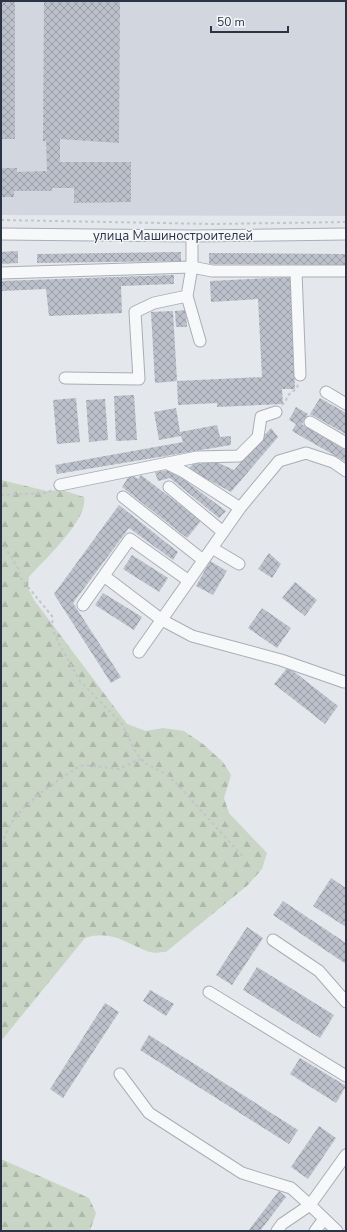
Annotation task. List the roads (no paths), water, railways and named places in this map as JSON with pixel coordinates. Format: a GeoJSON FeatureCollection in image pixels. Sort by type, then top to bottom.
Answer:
{"type":"FeatureCollection","features":[{"type":"Feature","properties":{"kind":"street","name":"улица Машиностроителей"},"geometry":{"type":"LineString","coordinates":[[1,234],[192,236],[346,234]]}},
{"type":"Feature","properties":{"kind":"street"},"geometry":{"type":"LineString","coordinates":[[192,236],[192,267],[188,296],[200,341]]}},
{"type":"Feature","properties":{"kind":"street"},"geometry":{"type":"LineString","coordinates":[[1,273],[192,267],[212,271],[346,271]]}},
{"type":"Feature","properties":{"kind":"street"},"geometry":{"type":"LineString","coordinates":[[296,272],[300,374]]}},
{"type":"Feature","properties":{"kind":"street"},"geometry":{"type":"LineString","coordinates":[[65,378],[139,379],[135,312],[154,304],[188,296]]}},
{"type":"Feature","properties":{"kind":"street"},"geometry":{"type":"LineString","coordinates":[[326,392],[346,404]]}},
{"type":"Feature","properties":{"kind":"street"},"geometry":{"type":"LineString","coordinates":[[60,485],[197,457],[238,456],[258,437],[261,417],[276,412]]}},
{"type":"Feature","properties":{"kind":"street"},"geometry":{"type":"LineString","coordinates":[[310,422],[346,443]]}},
{"type":"Feature","properties":{"kind":"street"},"geometry":{"type":"LineString","coordinates":[[139,652],[240,508],[279,461],[290,456],[306,453],[333,462],[346,471]]}},
{"type":"Feature","properties":{"kind":"street"},"geometry":{"type":"LineString","coordinates":[[166,463],[184,472],[240,508]]}},
{"type":"Feature","properties":{"kind":"street"},"geometry":{"type":"LineString","coordinates":[[169,487],[223,532]]}},
{"type":"Feature","properties":{"kind":"street"},"geometry":{"type":"LineString","coordinates":[[123,498],[203,560]]}},
{"type":"Feature","properties":{"kind":"street"},"geometry":{"type":"LineString","coordinates":[[83,605],[130,539],[188,581]]}},
{"type":"Feature","properties":{"kind":"street"},"geometry":{"type":"LineString","coordinates":[[212,548],[239,564]]}},
{"type":"Feature","properties":{"kind":"street"},"geometry":{"type":"LineString","coordinates":[[104,576],[162,620],[192,636],[281,660],[344,682]]}},
{"type":"Feature","properties":{"kind":"street"},"geometry":{"type":"LineString","coordinates":[[273,940],[319,971],[346,1002]]}},
{"type":"Feature","properties":{"kind":"street"},"geometry":{"type":"LineString","coordinates":[[209,992],[346,1076]]}},
{"type":"Feature","properties":{"kind":"street"},"geometry":{"type":"LineString","coordinates":[[120,1074],[149,1114],[242,1173],[291,1188],[337,1231]]}},
{"type":"Feature","properties":{"kind":"street"},"geometry":{"type":"LineString","coordinates":[[277,1231],[282,1224],[310,1205],[346,1155]]}},
{"type":"Feature","properties":{"kind":"street"},"geometry":{"type":"LineString","coordinates":[[315,1231],[324,1219]]}}]}
